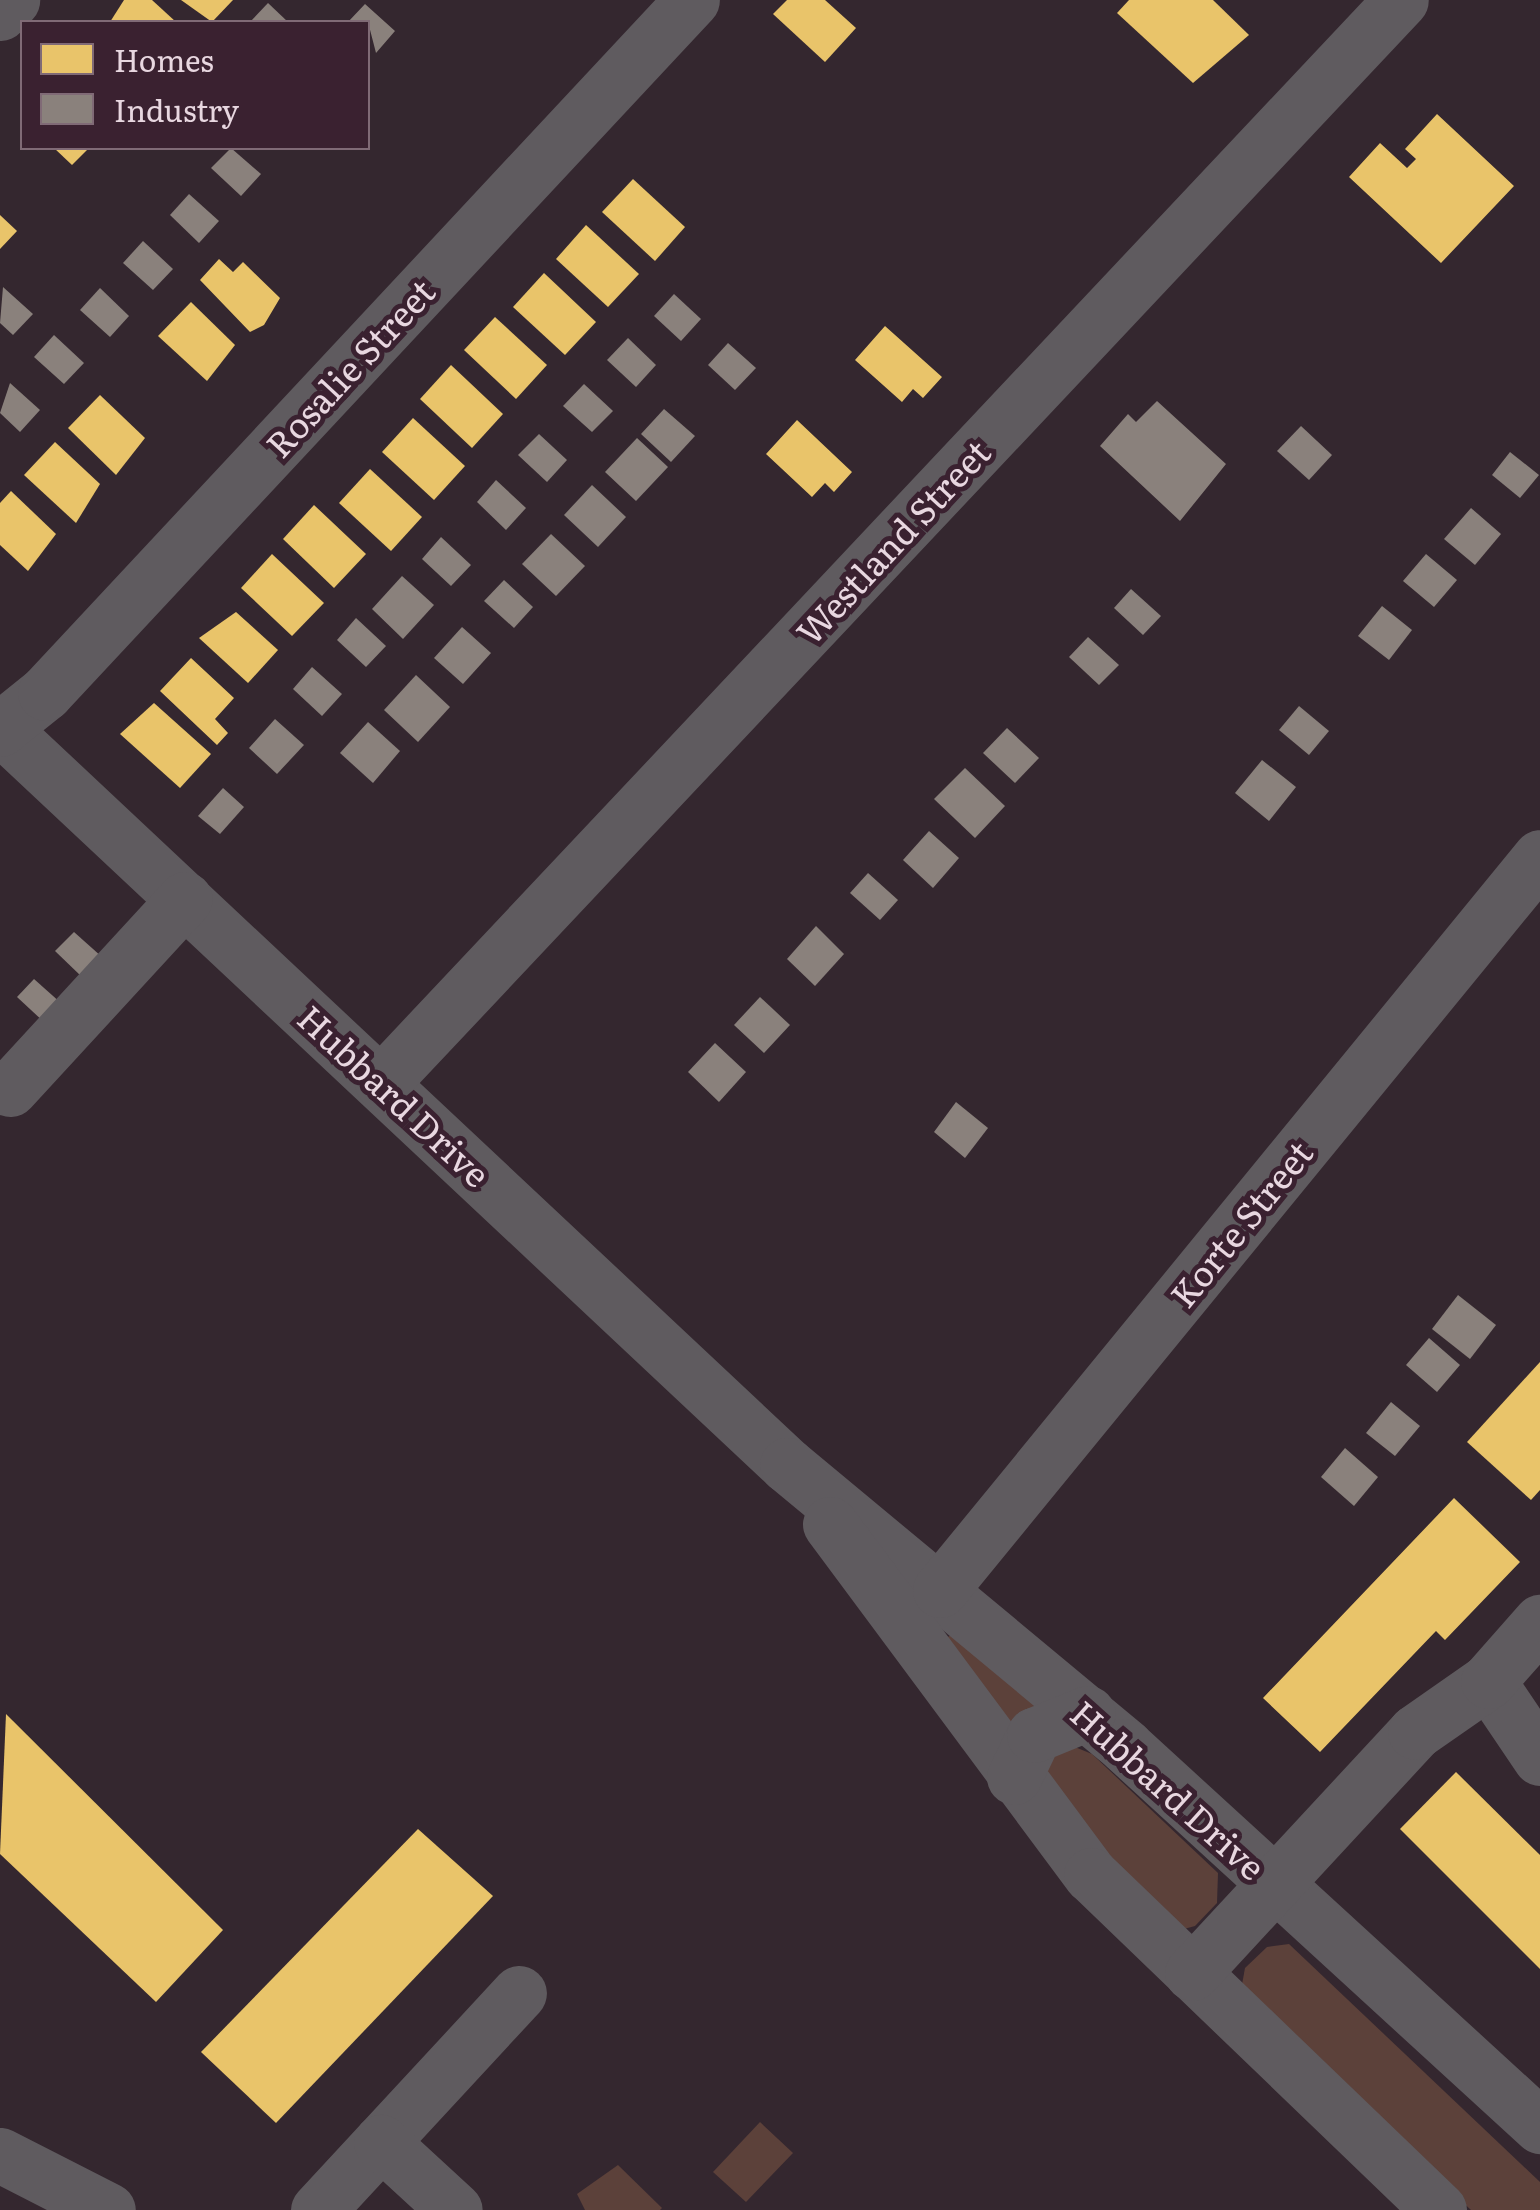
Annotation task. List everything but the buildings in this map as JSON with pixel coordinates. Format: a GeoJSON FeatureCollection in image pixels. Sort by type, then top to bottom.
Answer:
{"type":"FeatureCollection","features":[{"type":"Feature","properties":{"kind":"street"},"geometry":{"type":"LineString","coordinates":[[0,13],[12,0]]}},
{"type":"Feature","properties":{"kind":"street","name":"Rosalie Street"},"geometry":{"type":"LineString","coordinates":[[0,728],[692,0]]}},
{"type":"Feature","properties":{"kind":"street","name":"Westland Street"},"geometry":{"type":"LineString","coordinates":[[382,1082],[1401,0]]}},
{"type":"Feature","properties":{"kind":"street","name":"Hubbard Drive"},"geometry":{"type":"LineString","coordinates":[[0,728],[787,1465],[1088,1714],[1540,2126]]}},
{"type":"Feature","properties":{"kind":"street","name":"Korte Street"},"geometry":{"type":"LineString","coordinates":[[940,1590],[1540,858]]}},
{"type":"Feature","properties":{"kind":"street"},"geometry":{"type":"LineString","coordinates":[[10,1089],[185,899]]}},
{"type":"Feature","properties":{"kind":"street","name":"Hubbard Drive"},"geometry":{"type":"LineString","coordinates":[[787,1465],[1014,1778],[1090,1875],[1439,2210]]}},
{"type":"Feature","properties":{"kind":"street"},"geometry":{"type":"LineString","coordinates":[[1192,1973],[1415,1732],[1488,1681],[1537,1631]]}},
{"type":"Feature","properties":{"kind":"street"},"geometry":{"type":"LineString","coordinates":[[1488,1681],[1540,1758]]}},
{"type":"Feature","properties":{"kind":"street"},"geometry":{"type":"LineString","coordinates":[[1014,1778],[1034,1735],[1088,1714]]}},
{"type":"Feature","properties":{"kind":"street"},"geometry":{"type":"LineString","coordinates":[[318,2210],[519,1993]]}},
{"type":"Feature","properties":{"kind":"street"},"geometry":{"type":"LineString","coordinates":[[381,2142],[455,2210]]}},
{"type":"Feature","properties":{"kind":"street"},"geometry":{"type":"LineString","coordinates":[[0,2155],[38,2210]]}},
{"type":"Feature","properties":{"kind":"street"},"geometry":{"type":"LineString","coordinates":[[0,2155],[108,2210]]}},
{"type":"Feature","properties":{"kind":"shaded area"},"geometry":{"type":"Polygon","coordinates":[[[951,1635],[1036,1704],[1000,1742],[943,1640],[951,1635]]]}},
{"type":"Feature","properties":{"kind":"shaded area"},"geometry":{"type":"Polygon","coordinates":[[[1070,1745],[1092,1754],[1218,1873],[1217,1903],[1195,1926],[1184,1929],[1042,1800],[1038,1768],[1070,1745]]]}},
{"type":"Feature","properties":{"kind":"shaded area"},"geometry":{"type":"Polygon","coordinates":[[[1289,1944],[1540,2182],[1540,2210],[1471,2210],[1252,2005],[1241,1990],[1245,1968],[1267,1947],[1289,1944]]]}},
{"type":"Feature","properties":{"kind":"shaded area"},"geometry":{"type":"Polygon","coordinates":[[[760,2122],[793,2153],[746,2202],[713,2172],[760,2122]]]}},
{"type":"Feature","properties":{"kind":"shaded area"},"geometry":{"type":"Polygon","coordinates":[[[618,2165],[660,2210],[585,2210],[577,2194],[618,2165]]]}}]}
